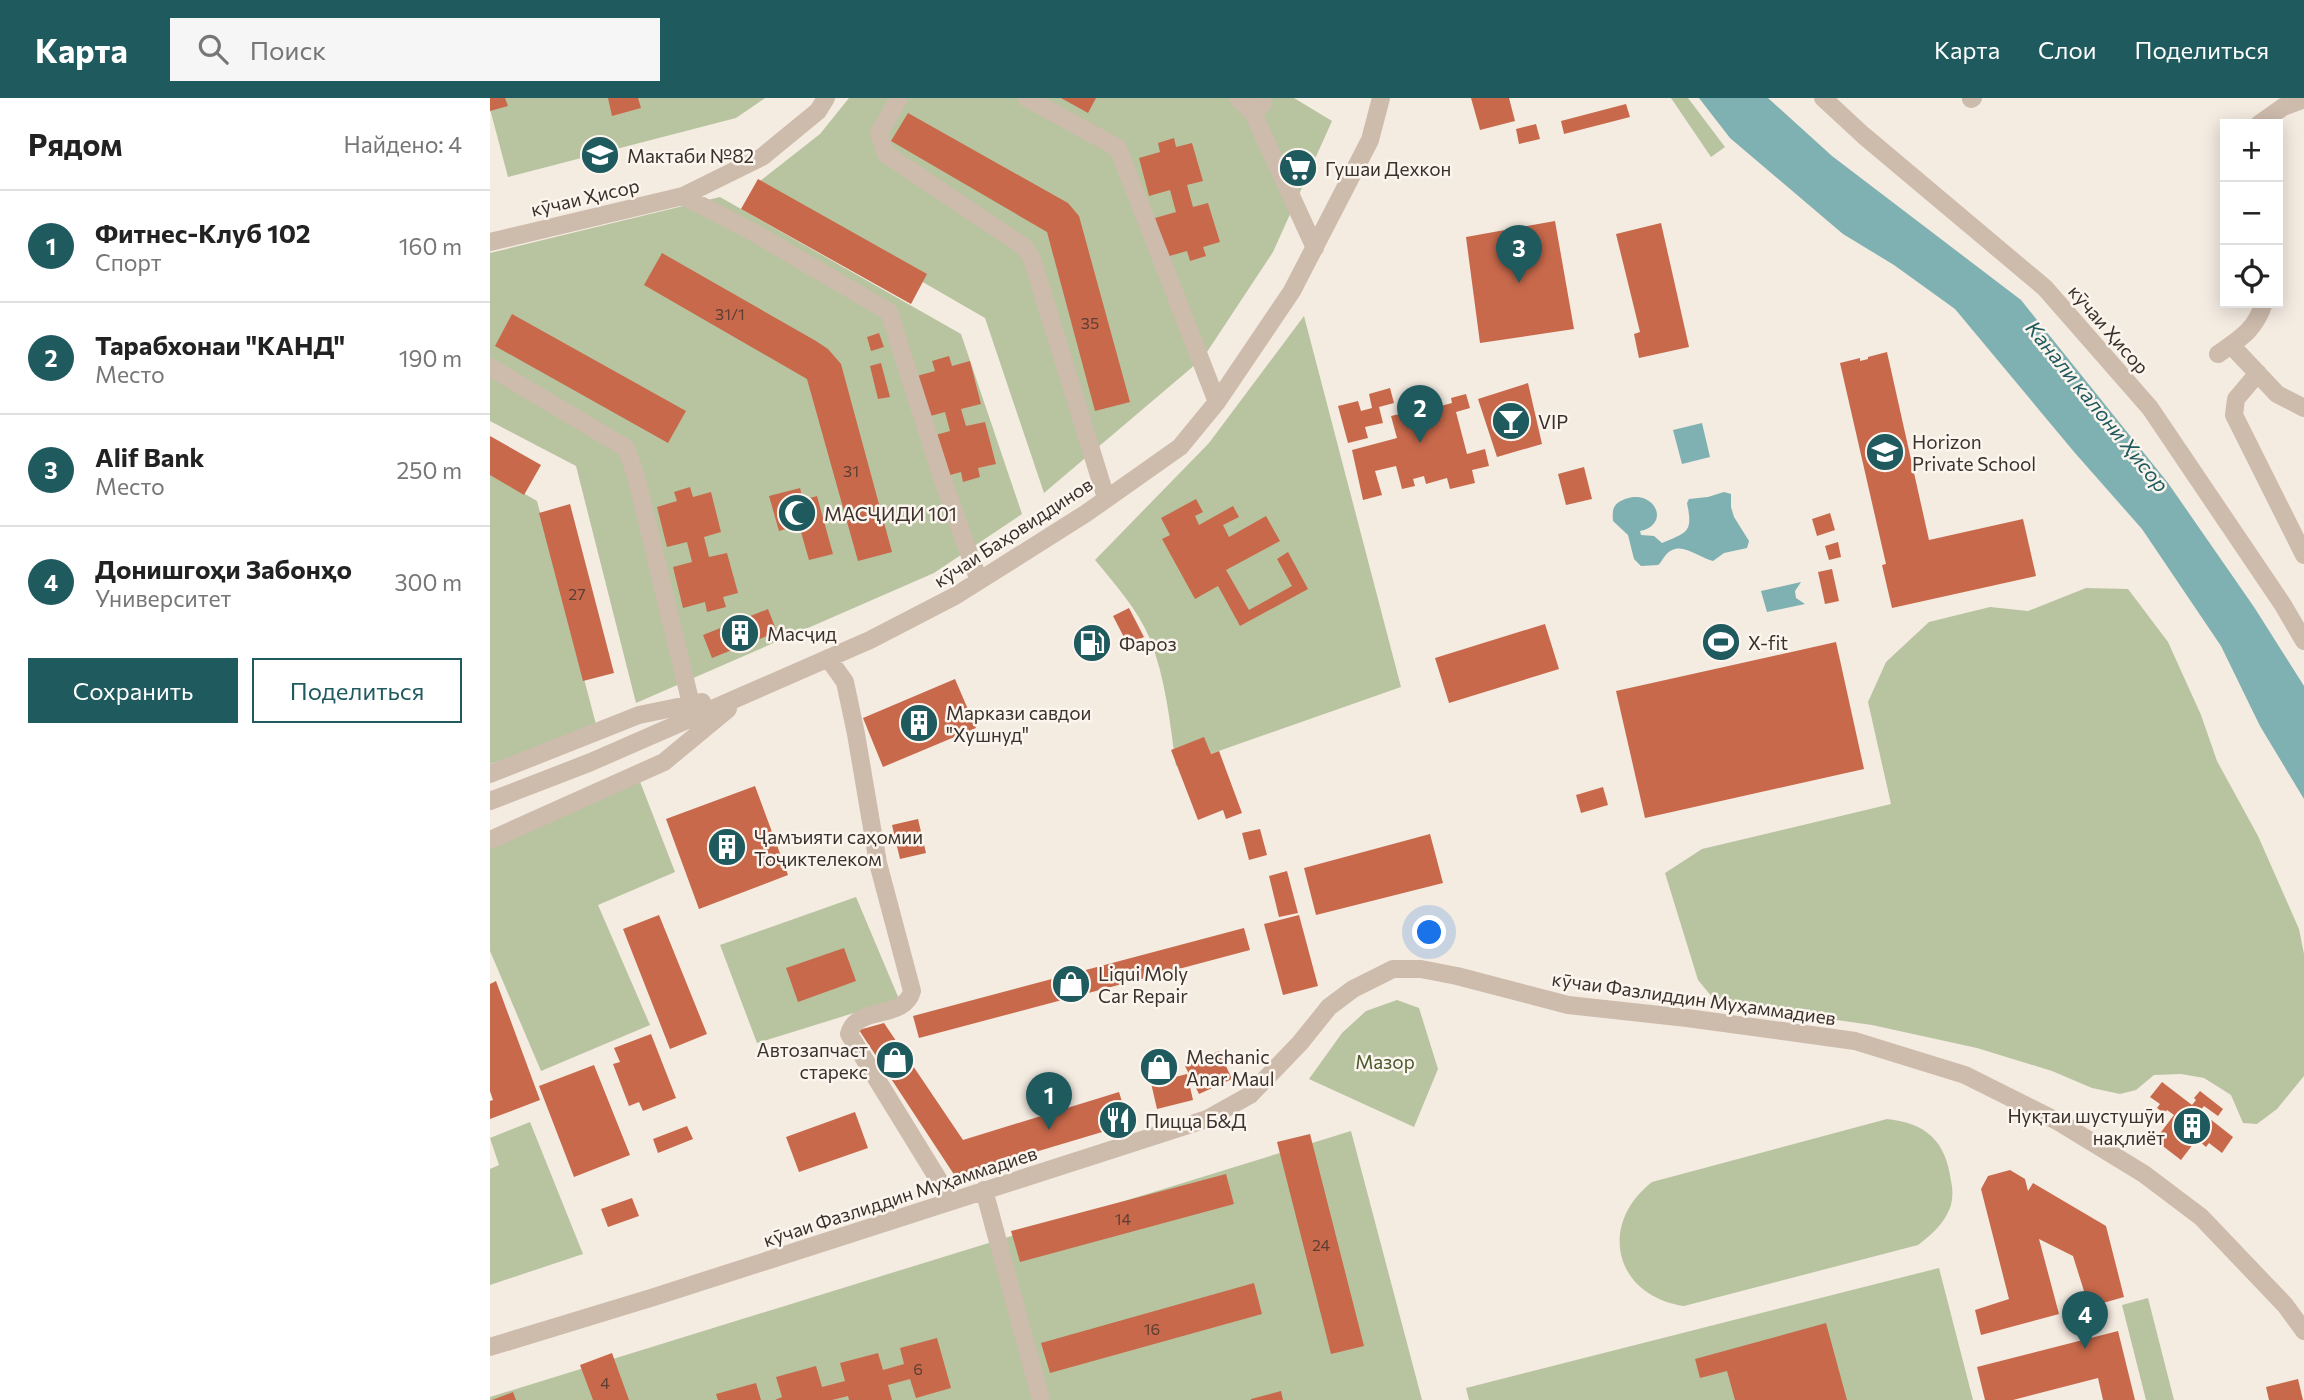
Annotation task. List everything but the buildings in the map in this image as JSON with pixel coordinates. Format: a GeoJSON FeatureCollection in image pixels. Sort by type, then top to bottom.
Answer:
{"type":"FeatureCollection","features":[{"type":"Feature","properties":{"kind":"street","name":"кӯчаи Ҳисор"},"geometry":{"type":"LineString","coordinates":[[490,242],[683,195],[762,157],[818,111],[826,98]]}},
{"type":"Feature","properties":{"kind":"street"},"geometry":{"type":"LineString","coordinates":[[899,98],[879,133],[886,154],[1024,247],[1032,259],[1106,498]]}},
{"type":"Feature","properties":{"kind":"street"},"geometry":{"type":"LineString","coordinates":[[1027,98],[1118,148],[1217,402]]}},
{"type":"Feature","properties":{"kind":"street"},"geometry":{"type":"LineString","coordinates":[[1238,98],[1253,113],[1315,248]]}},
{"type":"Feature","properties":{"kind":"street"},"geometry":{"type":"LineString","coordinates":[[1253,113],[1263,103],[1263,98]]}},
{"type":"Feature","properties":{"kind":"street","name":"кӯчаи Баҳовиддинов"},"geometry":{"type":"LineString","coordinates":[[490,801],[591,762],[870,640],[979,581],[1085,514],[1180,447],[1217,402],[1292,291],[1370,140],[1381,98]]}},
{"type":"Feature","properties":{"kind":"street","name":"кӯчаи Ҳисор"},"geometry":{"type":"LineString","coordinates":[[1823,98],[1863,135],[2045,288],[2150,408],[2304,640]]}},
{"type":"Feature","properties":{"kind":"street"},"geometry":{"type":"LineString","coordinates":[[2266,119],[2283,107],[2304,99]]}},
{"type":"Feature","properties":{"kind":"street"},"geometry":{"type":"LineString","coordinates":[[683,195],[753,232],[889,313],[942,478],[979,581]]}},
{"type":"Feature","properties":{"kind":"street"},"geometry":{"type":"LineString","coordinates":[[2262,308],[2247,334],[2225,350],[2258,373],[2277,394],[2304,408]]}},
{"type":"Feature","properties":{"kind":"street"},"geometry":{"type":"LineString","coordinates":[[490,367],[626,448],[636,476],[691,704]]}},
{"type":"Feature","properties":{"kind":"street"},"geometry":{"type":"LineString","coordinates":[[2258,373],[2236,399],[2234,415],[2304,555]]}},
{"type":"Feature","properties":{"kind":"street"},"geometry":{"type":"LineString","coordinates":[[828,658],[845,682],[878,863],[912,991],[910,999],[904,1005],[858,1018],[849,1034],[951,1200]]}},
{"type":"Feature","properties":{"kind":"street"},"geometry":{"type":"LineString","coordinates":[[490,774],[639,715],[750,691]]}},
{"type":"Feature","properties":{"kind":"street"},"geometry":{"type":"LineString","coordinates":[[490,839],[664,762],[750,691]]}},
{"type":"Feature","properties":{"kind":"street","name":"кӯчаи Фазлиддин Муҳаммадиев"},"geometry":{"type":"LineString","coordinates":[[490,1347],[654,1297],[1206,1119],[1250,1095],[1300,1043],[1329,1007],[1353,989],[1393,969],[1421,969],[1568,1005],[1855,1041],[1965,1075],[2059,1122],[2144,1174],[2191,1209],[2285,1305],[2304,1331]]}},
{"type":"Feature","properties":{"kind":"street"},"geometry":{"type":"LineString","coordinates":[[984,1189],[1041,1400]]}},
{"type":"Feature","properties":{"kind":"green space"},"geometry":{"type":"Polygon","coordinates":[[[490,98],[765,98],[736,118],[508,177],[490,109],[490,98]]]}},
{"type":"Feature","properties":{"kind":"green space"},"geometry":{"type":"Polygon","coordinates":[[[849,98],[1294,98],[1332,121],[1273,252],[1203,358],[1044,493],[985,318],[755,185],[820,134],[849,98]]]}},
{"type":"Feature","properties":{"kind":"green space"},"geometry":{"type":"Polygon","coordinates":[[[1671,98],[1688,98],[1725,147],[1711,157],[1671,98]]]}},
{"type":"Feature","properties":{"kind":"green space"},"geometry":{"type":"Polygon","coordinates":[[[720,197],[961,334],[1022,514],[934,573],[636,703],[576,466],[490,421],[490,253],[720,197]]]}},
{"type":"Feature","properties":{"kind":"green space"},"geometry":{"type":"Polygon","coordinates":[[[1304,316],[1401,687],[1176,766],[1164,686],[1150,639],[1133,608],[1095,560],[1209,443],[1304,316]]]}},
{"type":"Feature","properties":{"kind":"green space"},"geometry":{"type":"Polygon","coordinates":[[[490,474],[537,501],[597,728],[490,764],[490,474]]]}},
{"type":"Feature","properties":{"kind":"green space"},"geometry":{"type":"Polygon","coordinates":[[[2086,588],[2128,589],[2168,642],[2201,715],[2217,761],[2258,836],[2299,929],[2304,954],[2304,1076],[2277,1109],[2257,1124],[2243,1123],[2231,1095],[2204,1078],[2181,1074],[2154,1075],[2136,1090],[2120,1094],[2092,1088],[2052,1071],[1977,1048],[1872,1025],[1717,1003],[1698,980],[1665,873],[1702,849],[1891,804],[1868,702],[1886,662],[1929,622],[1990,607],[2028,611],[2086,588]]]}},
{"type":"Feature","properties":{"kind":"green space"},"geometry":{"type":"Polygon","coordinates":[[[639,779],[675,872],[598,905],[650,1025],[541,1071],[490,951],[490,847],[639,779]]]}},
{"type":"Feature","properties":{"kind":"green space"},"geometry":{"type":"Polygon","coordinates":[[[856,897],[899,999],[757,1043],[720,945],[856,897]]]}},
{"type":"Feature","properties":{"kind":"green space","name":"Мазор"},"geometry":{"type":"Polygon","coordinates":[[[1397,1000],[1419,1008],[1438,1069],[1414,1127],[1309,1079],[1342,1033],[1366,1011],[1397,1000]]]}},
{"type":"Feature","properties":{"kind":"green space"},"geometry":{"type":"Polygon","coordinates":[[[1887,1119],[1913,1125],[1932,1136],[1948,1167],[1952,1191],[1950,1208],[1937,1229],[1918,1245],[1684,1306],[1661,1300],[1642,1288],[1629,1274],[1622,1256],[1620,1237],[1624,1218],[1635,1199],[1652,1182],[1887,1119]]]}},
{"type":"Feature","properties":{"kind":"green space"},"geometry":{"type":"Polygon","coordinates":[[[530,1122],[583,1254],[490,1285],[490,1169],[499,1165],[490,1138],[530,1122]]]}},
{"type":"Feature","properties":{"kind":"green space"},"geometry":{"type":"Polygon","coordinates":[[[1351,1131],[1422,1400],[490,1400],[490,1397],[1351,1131]]]}},
{"type":"Feature","properties":{"kind":"green space"},"geometry":{"type":"Polygon","coordinates":[[[1939,1268],[1973,1400],[1469,1400],[1466,1388],[1939,1268]]]}},
{"type":"Feature","properties":{"kind":"green space"},"geometry":{"type":"Polygon","coordinates":[[[2148,1298],[2174,1400],[2146,1400],[2122,1305],[2148,1298]]]}},
{"type":"Feature","properties":{"kind":"water","name":"Канали калони Ҳисор"},"geometry":{"type":"Polygon","coordinates":[[[1699,98],[1768,98],[1832,156],[2021,300],[2168,483],[2254,607],[2304,686],[2304,799],[2260,726],[2221,646],[2142,529],[1955,309],[1894,265],[1843,234],[1730,138],[1699,98]]]}},
{"type":"Feature","properties":{"kind":"water"},"geometry":{"type":"Polygon","coordinates":[[[1702,423],[1710,457],[1682,464],[1673,430],[1702,423]]]}},
{"type":"Feature","properties":{"kind":"water"},"geometry":{"type":"Polygon","coordinates":[[[1724,492],[1731,494],[1734,517],[1749,541],[1747,548],[1724,553],[1713,561],[1689,551],[1676,549],[1670,551],[1658,565],[1641,566],[1634,559],[1628,535],[1613,521],[1613,510],[1618,503],[1635,497],[1644,498],[1651,502],[1657,515],[1650,527],[1640,531],[1641,535],[1654,536],[1662,543],[1683,533],[1689,526],[1689,499],[1724,492]]]}},
{"type":"Feature","properties":{"kind":"water"},"geometry":{"type":"Polygon","coordinates":[[[1801,582],[1795,591],[1796,598],[1805,604],[1767,612],[1761,591],[1801,582]]]}},
{"type":"Feature","properties":{"kind":"place","name":"Мактаби №82"},"geometry":{"type":"Point","coordinates":[600,155]}},
{"type":"Feature","properties":{"kind":"place","name":"Гушаи Дехкон"},"geometry":{"type":"Point","coordinates":[1298,168]}},
{"type":"Feature","properties":{"kind":"place","name":"Alif Bank"},"geometry":{"type":"Point","coordinates":[1519,283]}},
{"type":"Feature","properties":{"kind":"place","name":"VIP"},"geometry":{"type":"Point","coordinates":[1511,421]}},
{"type":"Feature","properties":{"kind":"place","name":"Тарабхонаи \"КАНД\""},"geometry":{"type":"Point","coordinates":[1420,443]}},
{"type":"Feature","properties":{"kind":"place","name":"Horizon Private School"},"geometry":{"type":"Point","coordinates":[1885,452]}},
{"type":"Feature","properties":{"kind":"place","name":"МАСҶИДИ 101"},"geometry":{"type":"Point","coordinates":[797,513]}},
{"type":"Feature","properties":{"kind":"place","name":"Масҷид"},"geometry":{"type":"Point","coordinates":[740,633]}},
{"type":"Feature","properties":{"kind":"place","name":"X-fit"},"geometry":{"type":"Point","coordinates":[1721,642]}},
{"type":"Feature","properties":{"kind":"place","name":"Фароз"},"geometry":{"type":"Point","coordinates":[1092,643]}},
{"type":"Feature","properties":{"kind":"place","name":"Маркази савдои \"Хушнуд\""},"geometry":{"type":"Point","coordinates":[919,723]}},
{"type":"Feature","properties":{"kind":"place","name":"Ҷамъияти саҳомии Тоҷиктелеком"},"geometry":{"type":"Point","coordinates":[727,847]}},
{"type":"Feature","properties":{"kind":"place","name":"Liqui Moly Car Repair"},"geometry":{"type":"Point","coordinates":[1071,984]}},
{"type":"Feature","properties":{"kind":"place","name":"Автозапчаст старекс"},"geometry":{"type":"Point","coordinates":[895,1060]}},
{"type":"Feature","properties":{"kind":"place","name":"Mechanic Anar Maul"},"geometry":{"type":"Point","coordinates":[1159,1067]}},
{"type":"Feature","properties":{"kind":"place","name":"Пицца Б&Д"},"geometry":{"type":"Point","coordinates":[1118,1120]}},
{"type":"Feature","properties":{"kind":"place","name":"Нуқтаи шустушӯи нақлиёт"},"geometry":{"type":"Point","coordinates":[2192,1126]}},
{"type":"Feature","properties":{"kind":"place","name":"Фитнес-Клуб 102"},"geometry":{"type":"Point","coordinates":[1049,1130]}},
{"type":"Feature","properties":{"kind":"place","name":"Донишгоҳи Забонҳо"},"geometry":{"type":"Point","coordinates":[2085,1349]}}]}
